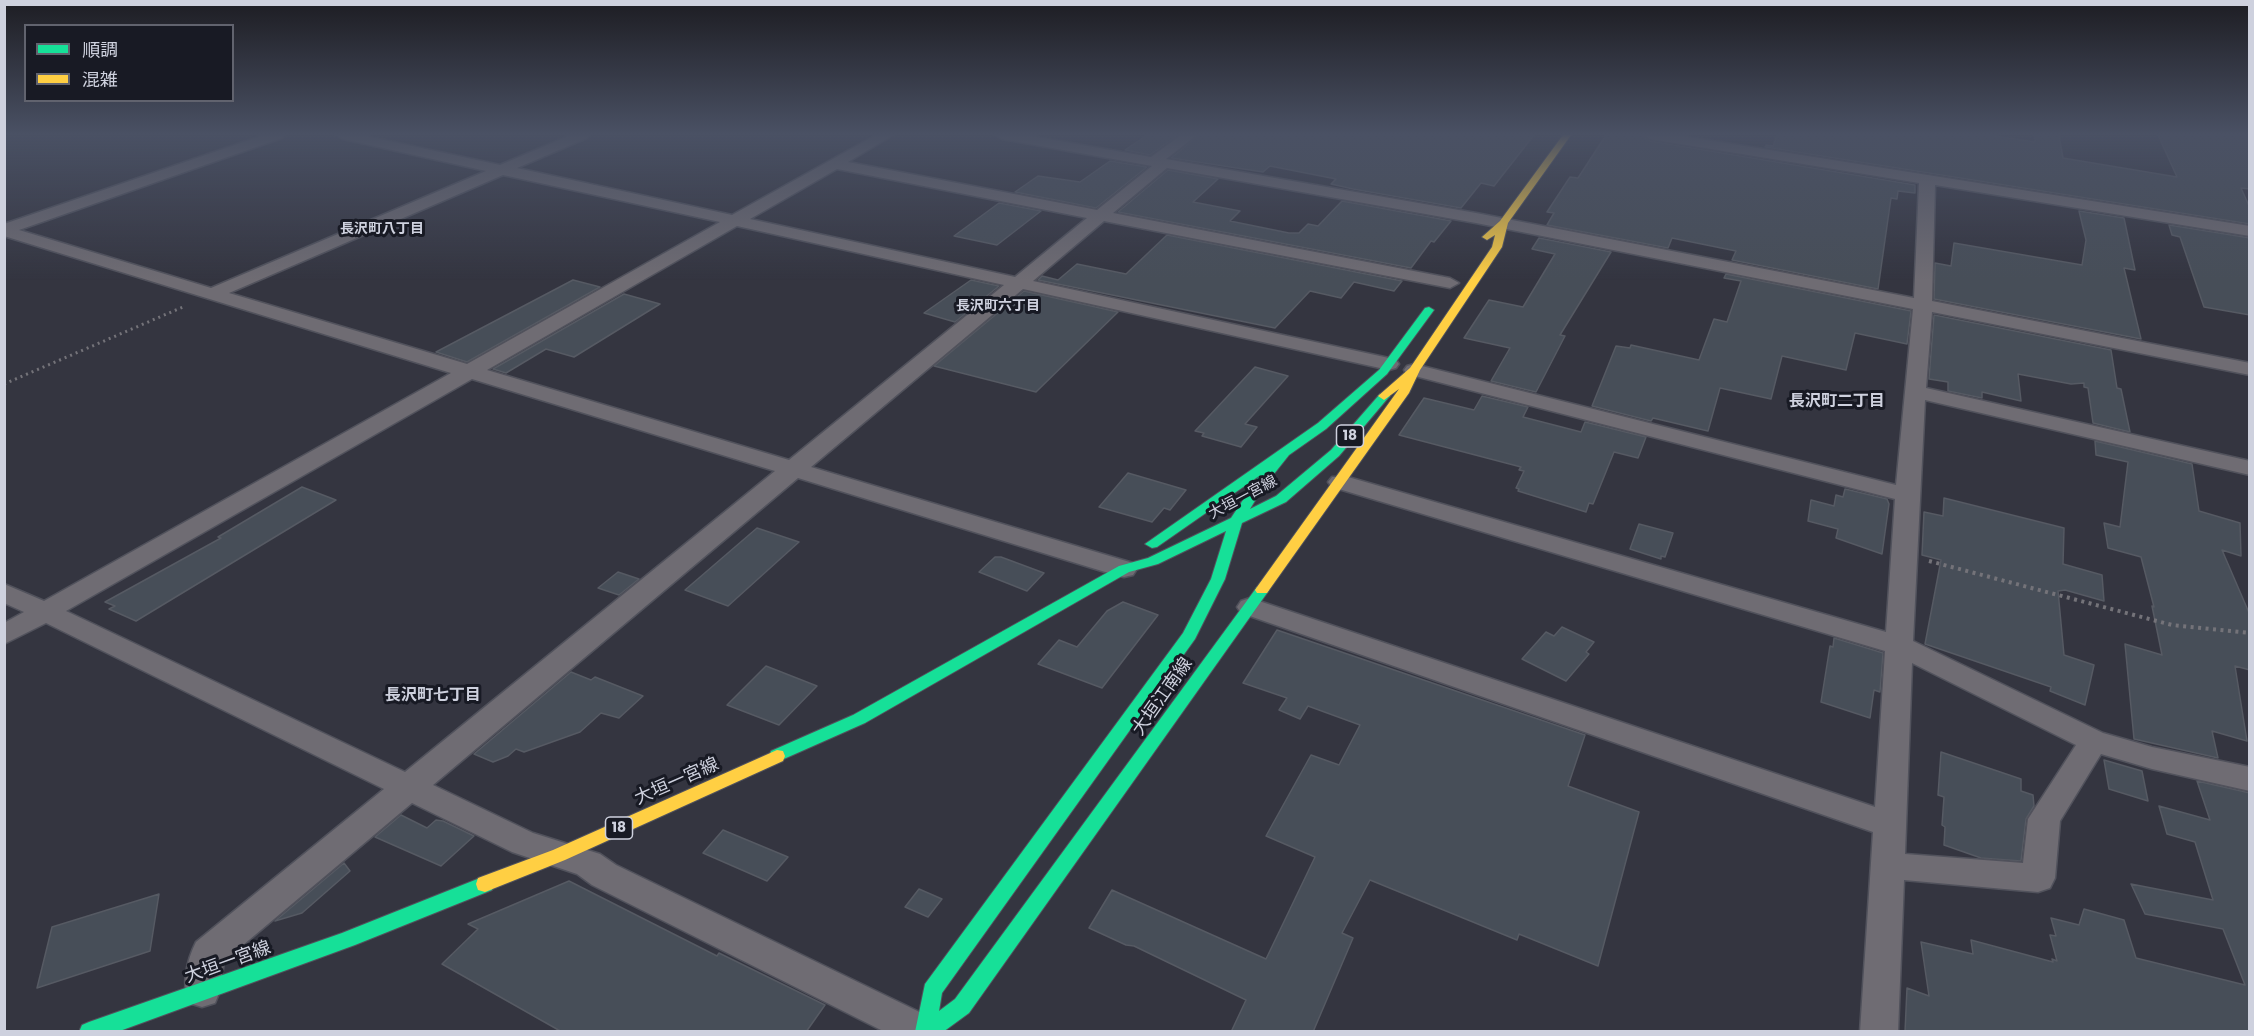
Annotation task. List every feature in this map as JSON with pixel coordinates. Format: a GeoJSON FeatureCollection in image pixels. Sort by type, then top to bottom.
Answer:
{"type":"FeatureCollection","features":[{"type":"Feature","properties":{"kind":"main road","name":"大垣一宮線"},"geometry":{"type":"LineString","coordinates":[[1474,251],[1503,223],[1532,183]]}},
{"type":"Feature","properties":{"kind":"main road","name":"大垣一宮線"},"geometry":{"type":"LineString","coordinates":[[89,1032],[348,939],[559,855],[859,719],[1124,569],[1153,561],[1281,499],[1335,453],[1391,388],[1414,370],[1497,247],[1503,223]]}},
{"type":"Feature","properties":{"kind":"main road","name":"大垣一宮線"},"geometry":{"type":"LineString","coordinates":[[1124,569],[1139,553],[1322,426],[1389,364],[1446,288]]}},
{"type":"Feature","properties":{"kind":"main road","name":"大垣江南線"},"geometry":{"type":"LineString","coordinates":[[925,1032],[962,1006],[1404,393],[1414,370]]}},
{"type":"Feature","properties":{"kind":"main road","name":"大垣江南線"},"geometry":{"type":"LineString","coordinates":[[925,1032],[932,990],[1190,635],[1218,579],[1236,522],[1256,488],[1287,450]]}},
{"type":"Feature","properties":{"kind":"street"},"geometry":{"type":"LineString","coordinates":[[4,230],[138,183]]}},
{"type":"Feature","properties":{"kind":"street"},"geometry":{"type":"LineString","coordinates":[[214,293],[469,183]]}},
{"type":"Feature","properties":{"kind":"street"},"geometry":{"type":"LineString","coordinates":[[566,183],[1016,284],[1389,364]]}},
{"type":"Feature","properties":{"kind":"street"},"geometry":{"type":"LineString","coordinates":[[4,635],[800,183]]}},
{"type":"Feature","properties":{"kind":"street"},"geometry":{"type":"LineString","coordinates":[[932,183],[1446,288]]}},
{"type":"Feature","properties":{"kind":"street"},"geometry":{"type":"LineString","coordinates":[[202,991],[208,953],[794,469],[1135,183]]}},
{"type":"Feature","properties":{"kind":"street"},"geometry":{"type":"LineString","coordinates":[[1279,183],[1503,223],[2250,369]]}},
{"type":"Feature","properties":{"kind":"street"},"geometry":{"type":"LineString","coordinates":[[1879,1032],[1901,646],[1907,495],[1923,305],[1927,183]]}},
{"type":"Feature","properties":{"kind":"street"},"geometry":{"type":"LineString","coordinates":[[1954,183],[2250,231]]}},
{"type":"Feature","properties":{"kind":"street"},"geometry":{"type":"LineString","coordinates":[[4,230],[1124,569]]}},
{"type":"Feature","properties":{"kind":"street"},"geometry":{"type":"LineString","coordinates":[[1414,370],[1907,495]]}},
{"type":"Feature","properties":{"kind":"street"},"geometry":{"type":"LineString","coordinates":[[1916,392],[2250,468]]}},
{"type":"Feature","properties":{"kind":"street"},"geometry":{"type":"LineString","coordinates":[[1340,482],[1901,646],[2094,741],[2152,758],[2250,779]]}},
{"type":"Feature","properties":{"kind":"street"},"geometry":{"type":"LineString","coordinates":[[4,592],[409,785],[523,843],[588,864],[615,880],[925,1032]]}},
{"type":"Feature","properties":{"kind":"street"},"geometry":{"type":"LineString","coordinates":[[1250,607],[1891,825]]}},
{"type":"Feature","properties":{"kind":"street"},"geometry":{"type":"LineString","coordinates":[[1888,863],[1908,868],[2038,878],[2044,819],[2094,741]]}},
{"type":"Feature","properties":{"kind":"path"},"geometry":{"type":"LineString","coordinates":[[4,384],[214,293]]}},
{"type":"Feature","properties":{"kind":"path"},"geometry":{"type":"LineString","coordinates":[[1905,555],[2172,625],[2250,633]]}},
{"type":"Feature","properties":{"kind":"building"},"geometry":{"type":"Polygon","coordinates":[[[1027,183],[1127,183],[1096,208],[1015,192],[1027,183]]]}},
{"type":"Feature","properties":{"kind":"building"},"geometry":{"type":"Polygon","coordinates":[[[1152,183],[1213,183],[1193,202],[1240,211],[1230,221],[1289,233],[1299,233],[1308,224],[1318,226],[1342,201],[1451,221],[1434,242],[1431,241],[1411,268],[1118,212],[1152,183]]]}},
{"type":"Feature","properties":{"kind":"building"},"geometry":{"type":"Polygon","coordinates":[[[1332,183],[1481,183],[1461,208],[1332,183]]]}},
{"type":"Feature","properties":{"kind":"building"},"geometry":{"type":"Polygon","coordinates":[[[1566,183],[1915,185],[1915,193],[1898,191],[1897,199],[1891,198],[1878,289],[1732,260],[1736,251],[1672,238],[1668,248],[1547,225],[1554,213],[1547,212],[1566,183]]]}},
{"type":"Feature","properties":{"kind":"building"},"geometry":{"type":"Polygon","coordinates":[[[1994,183],[2250,183],[2250,189],[2241,188],[2250,208],[2250,224],[1994,183]]]}},
{"type":"Feature","properties":{"kind":"building"},"geometry":{"type":"Polygon","coordinates":[[[999,203],[1041,211],[997,245],[954,236],[999,203]]]}},
{"type":"Feature","properties":{"kind":"building"},"geometry":{"type":"Polygon","coordinates":[[[2079,211],[2124,218],[2135,270],[2124,268],[2141,339],[1934,299],[1935,263],[1951,266],[1954,243],[2082,265],[2086,240],[2079,211]]]}},
{"type":"Feature","properties":{"kind":"building"},"geometry":{"type":"Polygon","coordinates":[[[2169,225],[2250,238],[2250,315],[2204,307],[2180,237],[2172,235],[2169,225]]]}},
{"type":"Feature","properties":{"kind":"building"},"geometry":{"type":"Polygon","coordinates":[[[1167,235],[1402,281],[1394,291],[1354,282],[1341,298],[1310,291],[1275,328],[1038,280],[1042,276],[1058,280],[1077,264],[1126,274],[1167,235]]]}},
{"type":"Feature","properties":{"kind":"building"},"geometry":{"type":"Polygon","coordinates":[[[1539,238],[1611,252],[1560,335],[1565,336],[1536,392],[1491,381],[1510,348],[1464,338],[1489,300],[1523,307],[1555,254],[1532,249],[1539,238]]]}},
{"type":"Feature","properties":{"kind":"building"},"geometry":{"type":"Polygon","coordinates":[[[1726,274],[1911,311],[1907,344],[1855,333],[1846,370],[1782,356],[1771,399],[1720,388],[1708,431],[1653,418],[1651,421],[1592,406],[1616,346],[1630,348],[1631,345],[1699,360],[1714,319],[1727,322],[1741,281],[1724,278],[1726,274]]]}},
{"type":"Feature","properties":{"kind":"building"},"geometry":{"type":"Polygon","coordinates":[[[573,280],[600,287],[467,362],[436,352],[573,280]]]}},
{"type":"Feature","properties":{"kind":"building"},"geometry":{"type":"Polygon","coordinates":[[[971,280],[999,286],[955,322],[924,313],[971,280]]]}},
{"type":"Feature","properties":{"kind":"building"},"geometry":{"type":"Polygon","coordinates":[[[1024,291],[1118,312],[1036,392],[934,366],[1024,291]]]}},
{"type":"Feature","properties":{"kind":"building"},"geometry":{"type":"Polygon","coordinates":[[[624,294],[660,304],[574,357],[546,349],[506,373],[493,369],[624,294]]]}},
{"type":"Feature","properties":{"kind":"building"},"geometry":{"type":"Polygon","coordinates":[[[1934,315],[2111,350],[2117,388],[2121,389],[2130,432],[2093,423],[2088,388],[2084,387],[2084,383],[2071,384],[2018,374],[2021,401],[1982,392],[1982,398],[1948,391],[1948,382],[1929,379],[1934,315]]]}},
{"type":"Feature","properties":{"kind":"building"},"geometry":{"type":"Polygon","coordinates":[[[1255,367],[1288,376],[1245,424],[1257,427],[1241,447],[1202,436],[1204,433],[1195,431],[1255,367]]]}},
{"type":"Feature","properties":{"kind":"building"},"geometry":{"type":"Polygon","coordinates":[[[1482,396],[1528,407],[1523,417],[1581,432],[1585,422],[1646,437],[1638,458],[1614,452],[1593,504],[1589,503],[1586,512],[1518,491],[1519,489],[1516,488],[1524,471],[1519,470],[1521,467],[1399,435],[1424,398],[1474,410],[1482,396]]]}},
{"type":"Feature","properties":{"kind":"building"},"geometry":{"type":"Polygon","coordinates":[[[2095,441],[2192,464],[2199,511],[2240,523],[2241,556],[2222,550],[2250,615],[2250,670],[2235,666],[2247,741],[2212,731],[2218,758],[2134,739],[2125,644],[2162,655],[2152,606],[2154,607],[2141,557],[2108,548],[2104,523],[2120,527],[2128,462],[2096,455],[2095,441]]]}},
{"type":"Feature","properties":{"kind":"building"},"geometry":{"type":"Polygon","coordinates":[[[1128,473],[1186,490],[1170,510],[1164,508],[1152,522],[1099,507],[1128,473]]]}},
{"type":"Feature","properties":{"kind":"building"},"geometry":{"type":"Polygon","coordinates":[[[302,487],[336,500],[136,621],[109,609],[115,606],[105,602],[221,538],[218,537],[302,487]]]}},
{"type":"Feature","properties":{"kind":"building"},"geometry":{"type":"Polygon","coordinates":[[[1845,489],[1887,499],[1889,504],[1882,554],[1836,538],[1838,529],[1808,521],[1811,500],[1834,506],[1836,495],[1843,497],[1845,489]]]}},
{"type":"Feature","properties":{"kind":"building"},"geometry":{"type":"Polygon","coordinates":[[[1944,498],[2064,528],[2063,564],[2102,575],[2104,601],[2065,590],[2058,591],[2064,655],[2094,665],[2085,705],[2050,691],[2051,687],[1925,644],[1941,560],[1922,555],[1924,512],[1943,516],[1944,498]]]}},
{"type":"Feature","properties":{"kind":"building"},"geometry":{"type":"Polygon","coordinates":[[[1639,524],[1673,533],[1665,557],[1661,556],[1661,559],[1630,549],[1639,524]]]}},
{"type":"Feature","properties":{"kind":"building"},"geometry":{"type":"Polygon","coordinates":[[[757,528],[799,542],[728,606],[685,590],[757,528]]]}},
{"type":"Feature","properties":{"kind":"building"},"geometry":{"type":"Polygon","coordinates":[[[995,557],[1001,557],[1044,573],[1027,591],[979,572],[995,557]]]}},
{"type":"Feature","properties":{"kind":"building"},"geometry":{"type":"Polygon","coordinates":[[[618,572],[639,579],[619,595],[598,588],[618,572]]]}},
{"type":"Feature","properties":{"kind":"building"},"geometry":{"type":"Polygon","coordinates":[[[1123,602],[1158,615],[1102,688],[1038,664],[1059,640],[1077,647],[1107,611],[1123,602]]]}},
{"type":"Feature","properties":{"kind":"building"},"geometry":{"type":"Polygon","coordinates":[[[1562,627],[1594,642],[1586,652],[1589,654],[1566,681],[1522,659],[1546,632],[1554,636],[1562,627]]]}},
{"type":"Feature","properties":{"kind":"building"},"geometry":{"type":"Polygon","coordinates":[[[1277,630],[1585,735],[1568,786],[1639,812],[1598,966],[1519,934],[1517,940],[1370,880],[1342,933],[1353,938],[1313,1032],[1231,1032],[1246,1000],[1134,946],[1126,945],[1089,928],[1112,890],[1266,959],[1315,857],[1266,836],[1311,755],[1339,765],[1360,725],[1308,706],[1300,719],[1279,710],[1287,698],[1243,683],[1277,630]]]}},
{"type":"Feature","properties":{"kind":"building"},"geometry":{"type":"Polygon","coordinates":[[[1834,638],[1883,653],[1880,692],[1874,690],[1870,718],[1821,702],[1830,646],[1833,647],[1834,638]]]}},
{"type":"Feature","properties":{"kind":"building"},"geometry":{"type":"Polygon","coordinates":[[[766,666],[817,686],[779,725],[727,705],[766,666]]]}},
{"type":"Feature","properties":{"kind":"building"},"geometry":{"type":"Polygon","coordinates":[[[571,672],[591,680],[595,677],[643,696],[619,718],[601,713],[580,732],[524,752],[516,749],[508,756],[493,762],[474,754],[571,672]]]}},
{"type":"Feature","properties":{"kind":"building"},"geometry":{"type":"Polygon","coordinates":[[[1941,752],[2021,779],[2021,791],[2033,795],[2034,806],[2026,819],[2021,861],[1981,858],[1944,845],[1945,827],[1942,825],[1944,797],[1938,795],[1941,752]]]}},
{"type":"Feature","properties":{"kind":"building"},"geometry":{"type":"Polygon","coordinates":[[[2104,760],[2142,771],[2148,801],[2109,789],[2104,760]]]}},
{"type":"Feature","properties":{"kind":"building"},"geometry":{"type":"Polygon","coordinates":[[[2197,781],[2250,793],[2250,1032],[1905,1032],[1907,988],[1929,996],[1921,942],[1973,954],[1971,940],[2053,962],[2052,959],[2057,961],[2050,935],[2056,936],[2051,918],[2079,925],[2084,909],[2124,920],[2136,958],[2245,985],[2223,929],[2145,914],[2131,884],[2213,900],[2195,842],[2167,834],[2159,806],[2210,820],[2197,781]]]}},
{"type":"Feature","properties":{"kind":"building"},"geometry":{"type":"Polygon","coordinates":[[[401,815],[427,828],[436,820],[443,821],[474,836],[441,866],[375,837],[401,815]]]}},
{"type":"Feature","properties":{"kind":"building"},"geometry":{"type":"Polygon","coordinates":[[[723,830],[788,857],[767,881],[703,853],[723,830]]]}},
{"type":"Feature","properties":{"kind":"building"},"geometry":{"type":"Polygon","coordinates":[[[344,863],[350,871],[302,913],[275,921],[344,863]]]}},
{"type":"Feature","properties":{"kind":"building"},"geometry":{"type":"Polygon","coordinates":[[[569,881],[717,956],[719,953],[825,1005],[806,1032],[562,1032],[442,964],[478,929],[468,924],[569,881]]]}},
{"type":"Feature","properties":{"kind":"building"},"geometry":{"type":"Polygon","coordinates":[[[919,889],[942,899],[928,917],[905,907],[919,889]]]}},
{"type":"Feature","properties":{"kind":"building"},"geometry":{"type":"Polygon","coordinates":[[[159,894],[150,951],[37,988],[52,927],[159,894]]]}},
{"type":"Feature","properties":{"kind":"traffic: fast"},"geometry":{"type":"LineString","coordinates":[[1152,544],[1322,426],[1383,372],[1429,310]]}},
{"type":"Feature","properties":{"kind":"traffic: fast"},"geometry":{"type":"LineString","coordinates":[[777,756],[859,719],[1124,569],[1153,561],[1281,499],[1335,453],[1384,396]]}},
{"type":"Feature","properties":{"kind":"traffic: fast"},"geometry":{"type":"LineString","coordinates":[[925,1032],[932,990],[1190,635],[1218,579],[1236,521],[1256,488],[1286,450]]}},
{"type":"Feature","properties":{"kind":"traffic: fast"},"geometry":{"type":"LineString","coordinates":[[926,1032],[962,1006],[1262,590]]}},
{"type":"Feature","properties":{"kind":"traffic: fast"},"geometry":{"type":"LineString","coordinates":[[89,1032],[348,939],[485,884]]}},
{"type":"Feature","properties":{"kind":"traffic: slow"},"geometry":{"type":"LineString","coordinates":[[1487,237],[1503,223],[1532,183]]}},
{"type":"Feature","properties":{"kind":"traffic: slow"},"geometry":{"type":"LineString","coordinates":[[1384,396],[1414,370],[1497,247],[1503,223]]}},
{"type":"Feature","properties":{"kind":"traffic: slow"},"geometry":{"type":"LineString","coordinates":[[1262,590],[1403,393],[1414,370]]}},
{"type":"Feature","properties":{"kind":"traffic: slow"},"geometry":{"type":"LineString","coordinates":[[485,884],[559,855],[777,756]]}},
{"type":"Feature","properties":{"kind":"district","name":"長沢町八丁目"},"geometry":{"type":"Point","coordinates":[382,229]}},
{"type":"Feature","properties":{"kind":"district","name":"長沢町六丁目"},"geometry":{"type":"Point","coordinates":[998,306]}},
{"type":"Feature","properties":{"kind":"district","name":"長沢町二丁目"},"geometry":{"type":"Point","coordinates":[1837,402]}},
{"type":"Feature","properties":{"kind":"district","name":"長沢町七丁目"},"geometry":{"type":"Point","coordinates":[433,696]}}]}
